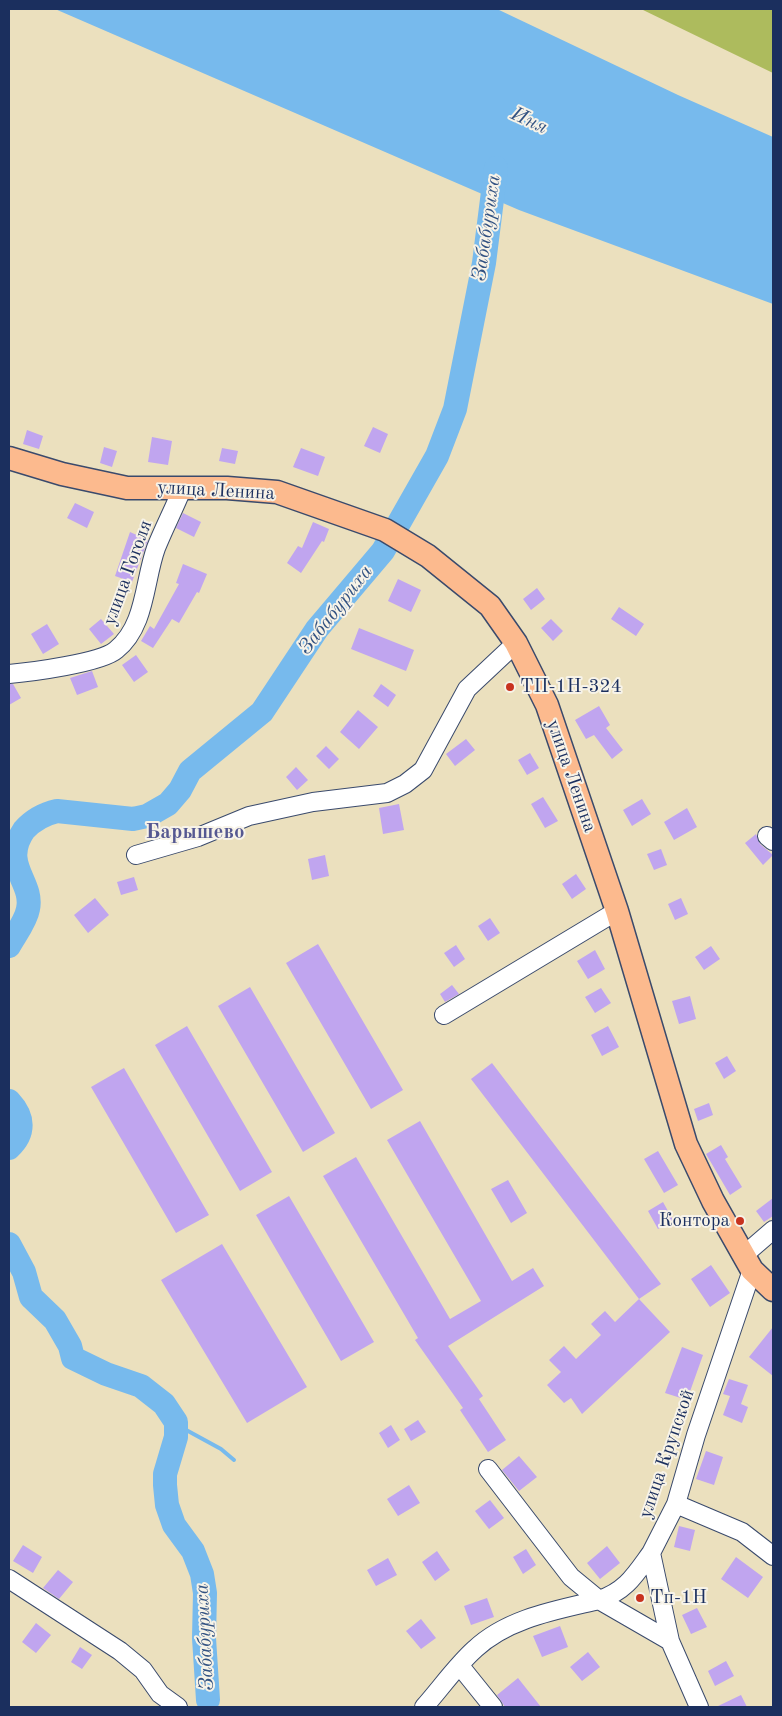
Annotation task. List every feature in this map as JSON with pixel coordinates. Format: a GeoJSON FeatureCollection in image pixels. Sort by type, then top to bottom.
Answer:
{"type":"FeatureCollection","features":[{"type":"Feature","properties":{"kind":"main road","name":"улица Ленина"},"geometry":{"type":"LineString","coordinates":[[9,458],[62,474],[127,488],[227,488],[278,492],[385,530],[415,547],[490,606],[516,643],[547,705],[617,911],[686,1144],[713,1201],[748,1262],[773,1290]]}},
{"type":"Feature","properties":{"kind":"street","name":"улица Гоголя"},"geometry":{"type":"LineString","coordinates":[[9,674],[83,662],[115,652],[126,641],[141,608],[156,550],[182,488]]}},
{"type":"Feature","properties":{"kind":"street"},"geometry":{"type":"LineString","coordinates":[[136,855],[198,837],[249,816],[313,802],[386,792],[405,784],[423,770],[467,689],[516,643]]}},
{"type":"Feature","properties":{"kind":"street"},"geometry":{"type":"LineString","coordinates":[[444,1015],[617,911]]}},
{"type":"Feature","properties":{"kind":"street"},"geometry":{"type":"LineString","coordinates":[[748,1262],[773,1230]]}},
{"type":"Feature","properties":{"kind":"street","name":"улица Крупской"},"geometry":{"type":"LineString","coordinates":[[424,1707],[475,1649],[498,1633],[539,1614],[616,1595],[631,1581],[651,1553],[676,1504],[748,1262]]}},
{"type":"Feature","properties":{"kind":"street"},"geometry":{"type":"LineString","coordinates":[[488,1469],[572,1578],[599,1600],[670,1641]]}},
{"type":"Feature","properties":{"kind":"street"},"geometry":{"type":"LineString","coordinates":[[676,1504],[742,1532],[773,1556]]}},
{"type":"Feature","properties":{"kind":"street"},"geometry":{"type":"LineString","coordinates":[[651,1553],[670,1641],[700,1707]]}},
{"type":"Feature","properties":{"kind":"street"},"geometry":{"type":"LineString","coordinates":[[9,1579],[120,1651],[143,1670],[160,1694],[178,1707]]}},
{"type":"Feature","properties":{"kind":"street"},"geometry":{"type":"LineString","coordinates":[[460,1666],[493,1707]]}},
{"type":"Feature","properties":{"kind":"green space"},"geometry":{"type":"Polygon","coordinates":[[[641,9],[773,9],[773,73],[641,9]]]}},
{"type":"Feature","properties":{"kind":"water","name":"Иня"},"geometry":{"type":"Polygon","coordinates":[[[55,9],[497,9],[678,95],[773,137],[773,304],[519,210],[55,9]]]}},
{"type":"Feature","properties":{"kind":"building"},"geometry":{"type":"Polygon","coordinates":[[[373,427],[388,434],[380,453],[364,446],[373,427]]]}},
{"type":"Feature","properties":{"kind":"building"},"geometry":{"type":"Polygon","coordinates":[[[27,430],[43,436],[39,449],[23,444],[27,430]]]}},
{"type":"Feature","properties":{"kind":"building"},"geometry":{"type":"Polygon","coordinates":[[[152,437],[172,441],[168,465],[148,462],[152,437]]]}},
{"type":"Feature","properties":{"kind":"building"},"geometry":{"type":"Polygon","coordinates":[[[104,447],[117,451],[112,467],[100,463],[104,447]]]}},
{"type":"Feature","properties":{"kind":"building"},"geometry":{"type":"Polygon","coordinates":[[[222,448],[238,451],[235,464],[219,461],[222,448]]]}},
{"type":"Feature","properties":{"kind":"building"},"geometry":{"type":"Polygon","coordinates":[[[301,448],[325,457],[318,476],[293,467],[301,448]]]}},
{"type":"Feature","properties":{"kind":"building"},"geometry":{"type":"Polygon","coordinates":[[[75,503],[94,512],[87,528],[67,518],[75,503]]]}},
{"type":"Feature","properties":{"kind":"building"},"geometry":{"type":"Polygon","coordinates":[[[183,513],[201,522],[194,537],[176,528],[183,513]]]}},
{"type":"Feature","properties":{"kind":"building"},"geometry":{"type":"Polygon","coordinates":[[[313,522],[329,529],[324,542],[322,541],[301,573],[287,563],[298,546],[302,548],[313,522]]]}},
{"type":"Feature","properties":{"kind":"building"},"geometry":{"type":"Polygon","coordinates":[[[130,532],[148,540],[132,582],[115,576],[130,532]]]}},
{"type":"Feature","properties":{"kind":"building"},"geometry":{"type":"Polygon","coordinates":[[[183,564],[207,574],[199,593],[197,592],[179,623],[172,619],[153,648],[141,641],[150,626],[154,629],[179,584],[176,583],[183,564]]]}},
{"type":"Feature","properties":{"kind":"building"},"geometry":{"type":"Polygon","coordinates":[[[398,579],[421,590],[411,612],[388,601],[398,579]]]}},
{"type":"Feature","properties":{"kind":"building"},"geometry":{"type":"Polygon","coordinates":[[[537,588],[545,599],[531,610],[523,599],[537,588]]]}},
{"type":"Feature","properties":{"kind":"building"},"geometry":{"type":"Polygon","coordinates":[[[619,607],[644,624],[636,636],[611,619],[619,607]]]}},
{"type":"Feature","properties":{"kind":"building"},"geometry":{"type":"Polygon","coordinates":[[[101,619],[114,634],[101,644],[89,629],[101,619]]]}},
{"type":"Feature","properties":{"kind":"building"},"geometry":{"type":"Polygon","coordinates":[[[551,619],[563,631],[553,641],[541,628],[551,619]]]}},
{"type":"Feature","properties":{"kind":"building"},"geometry":{"type":"Polygon","coordinates":[[[47,624],[59,644],[43,654],[31,634],[47,624]]]}},
{"type":"Feature","properties":{"kind":"building"},"geometry":{"type":"Polygon","coordinates":[[[359,628],[414,650],[406,671],[351,649],[359,628]]]}},
{"type":"Feature","properties":{"kind":"building"},"geometry":{"type":"Polygon","coordinates":[[[136,655],[148,672],[134,682],[122,665],[136,655]]]}},
{"type":"Feature","properties":{"kind":"building"},"geometry":{"type":"Polygon","coordinates":[[[92,671],[98,687],[77,695],[70,678],[92,671]]]}},
{"type":"Feature","properties":{"kind":"building"},"geometry":{"type":"Polygon","coordinates":[[[9,684],[13,684],[21,698],[9,705],[9,684]]]}},
{"type":"Feature","properties":{"kind":"building"},"geometry":{"type":"Polygon","coordinates":[[[381,684],[396,695],[388,707],[373,696],[381,684]]]}},
{"type":"Feature","properties":{"kind":"building"},"geometry":{"type":"Polygon","coordinates":[[[599,706],[610,725],[606,728],[623,750],[612,759],[594,735],[586,739],[575,720],[599,706]]]}},
{"type":"Feature","properties":{"kind":"building"},"geometry":{"type":"Polygon","coordinates":[[[358,710],[378,727],[359,749],[340,732],[358,710]]]}},
{"type":"Feature","properties":{"kind":"building"},"geometry":{"type":"Polygon","coordinates":[[[466,739],[475,750],[455,766],[446,754],[466,739]]]}},
{"type":"Feature","properties":{"kind":"building"},"geometry":{"type":"Polygon","coordinates":[[[326,746],[339,759],[329,769],[316,756],[326,746]]]}},
{"type":"Feature","properties":{"kind":"building"},"geometry":{"type":"Polygon","coordinates":[[[530,753],[539,768],[527,775],[518,760],[530,753]]]}},
{"type":"Feature","properties":{"kind":"building"},"geometry":{"type":"Polygon","coordinates":[[[296,767],[308,780],[297,790],[286,777],[296,767]]]}},
{"type":"Feature","properties":{"kind":"building"},"geometry":{"type":"Polygon","coordinates":[[[543,797],[558,821],[545,828],[531,804],[543,797]]]}},
{"type":"Feature","properties":{"kind":"building"},"geometry":{"type":"Polygon","coordinates":[[[642,799],[651,814],[632,826],[623,810],[642,799]]]}},
{"type":"Feature","properties":{"kind":"building"},"geometry":{"type":"Polygon","coordinates":[[[399,804],[404,830],[383,834],[379,808],[399,804]]]}},
{"type":"Feature","properties":{"kind":"building"},"geometry":{"type":"Polygon","coordinates":[[[687,808],[697,827],[674,840],[664,822],[687,808]]]}},
{"type":"Feature","properties":{"kind":"building"},"geometry":{"type":"Polygon","coordinates":[[[756,834],[760,844],[773,855],[763,865],[745,843],[756,834]]]}},
{"type":"Feature","properties":{"kind":"building"},"geometry":{"type":"Polygon","coordinates":[[[661,849],[667,865],[654,870],[647,854],[661,849]]]}},
{"type":"Feature","properties":{"kind":"building"},"geometry":{"type":"Polygon","coordinates":[[[325,855],[329,876],[312,880],[308,859],[325,855]]]}},
{"type":"Feature","properties":{"kind":"building"},"geometry":{"type":"Polygon","coordinates":[[[576,874],[586,889],[572,899],[562,884],[576,874]]]}},
{"type":"Feature","properties":{"kind":"building"},"geometry":{"type":"Polygon","coordinates":[[[134,877],[138,890],[121,895],[117,882],[134,877]]]}},
{"type":"Feature","properties":{"kind":"building"},"geometry":{"type":"Polygon","coordinates":[[[95,898],[109,915],[88,933],[74,915],[95,898]]]}},
{"type":"Feature","properties":{"kind":"building"},"geometry":{"type":"Polygon","coordinates":[[[681,898],[688,914],[675,920],[668,904],[681,898]]]}},
{"type":"Feature","properties":{"kind":"building"},"geometry":{"type":"Polygon","coordinates":[[[490,918],[500,933],[488,941],[478,926],[490,918]]]}},
{"type":"Feature","properties":{"kind":"building"},"geometry":{"type":"Polygon","coordinates":[[[318,944],[403,1090],[371,1109],[286,963],[318,944]]]}},
{"type":"Feature","properties":{"kind":"building"},"geometry":{"type":"Polygon","coordinates":[[[456,945],[465,959],[454,967],[444,953],[456,945]]]}},
{"type":"Feature","properties":{"kind":"building"},"geometry":{"type":"Polygon","coordinates":[[[711,946],[720,959],[704,970],[695,957],[711,946]]]}},
{"type":"Feature","properties":{"kind":"building"},"geometry":{"type":"Polygon","coordinates":[[[595,950],[605,969],[588,979],[577,961],[595,950]]]}},
{"type":"Feature","properties":{"kind":"building"},"geometry":{"type":"Polygon","coordinates":[[[452,985],[459,994],[445,1002],[440,994],[452,985]]]}},
{"type":"Feature","properties":{"kind":"building"},"geometry":{"type":"Polygon","coordinates":[[[250,987],[335,1133],[303,1152],[218,1006],[250,987]]]}},
{"type":"Feature","properties":{"kind":"building"},"geometry":{"type":"Polygon","coordinates":[[[601,988],[611,1003],[595,1013],[585,997],[601,988]]]}},
{"type":"Feature","properties":{"kind":"building"},"geometry":{"type":"Polygon","coordinates":[[[690,996],[696,1019],[679,1024],[672,1001],[690,996]]]}},
{"type":"Feature","properties":{"kind":"building"},"geometry":{"type":"Polygon","coordinates":[[[187,1026],[272,1172],[240,1191],[155,1045],[187,1026]]]}},
{"type":"Feature","properties":{"kind":"building"},"geometry":{"type":"Polygon","coordinates":[[[608,1026],[619,1047],[602,1056],[591,1035],[608,1026]]]}},
{"type":"Feature","properties":{"kind":"building"},"geometry":{"type":"Polygon","coordinates":[[[727,1056],[736,1071],[724,1079],[715,1063],[727,1056]]]}},
{"type":"Feature","properties":{"kind":"building"},"geometry":{"type":"Polygon","coordinates":[[[492,1063],[661,1284],[639,1299],[471,1079],[492,1063]]]}},
{"type":"Feature","properties":{"kind":"building"},"geometry":{"type":"Polygon","coordinates":[[[124,1068],[209,1215],[176,1233],[91,1087],[124,1068]]]}},
{"type":"Feature","properties":{"kind":"building"},"geometry":{"type":"Polygon","coordinates":[[[709,1103],[713,1115],[698,1121],[694,1109],[709,1103]]]}},
{"type":"Feature","properties":{"kind":"building"},"geometry":{"type":"Polygon","coordinates":[[[420,1121],[512,1281],[533,1268],[544,1286],[448,1346],[483,1396],[479,1399],[506,1440],[488,1452],[460,1410],[463,1408],[415,1340],[418,1338],[323,1176],[356,1157],[450,1319],[481,1301],[387,1140],[420,1121]]]}},
{"type":"Feature","properties":{"kind":"building"},"geometry":{"type":"Polygon","coordinates":[[[721,1145],[728,1157],[725,1159],[742,1187],[730,1195],[706,1154],[721,1145]]]}},
{"type":"Feature","properties":{"kind":"building"},"geometry":{"type":"Polygon","coordinates":[[[658,1151],[678,1185],[664,1193],[644,1159],[658,1151]]]}},
{"type":"Feature","properties":{"kind":"building"},"geometry":{"type":"Polygon","coordinates":[[[508,1180],[527,1213],[511,1223],[491,1189],[508,1180]]]}},
{"type":"Feature","properties":{"kind":"building"},"geometry":{"type":"Polygon","coordinates":[[[289,1196],[374,1342],[341,1361],[256,1215],[289,1196]]]}},
{"type":"Feature","properties":{"kind":"building"},"geometry":{"type":"Polygon","coordinates":[[[773,1198],[773,1216],[764,1222],[756,1211],[773,1198]]]}},
{"type":"Feature","properties":{"kind":"building"},"geometry":{"type":"Polygon","coordinates":[[[663,1202],[673,1220],[658,1229],[648,1211],[663,1202]]]}},
{"type":"Feature","properties":{"kind":"building"},"geometry":{"type":"Polygon","coordinates":[[[222,1244],[307,1387],[247,1423],[161,1280],[222,1244]]]}},
{"type":"Feature","properties":{"kind":"building"},"geometry":{"type":"Polygon","coordinates":[[[711,1265],[730,1293],[710,1307],[691,1279],[711,1265]]]}},
{"type":"Feature","properties":{"kind":"building"},"geometry":{"type":"Polygon","coordinates":[[[639,1299],[670,1332],[582,1414],[571,1398],[564,1403],[547,1385],[561,1372],[549,1360],[564,1346],[576,1359],[601,1335],[591,1324],[605,1311],[615,1322],[639,1299]]]}},
{"type":"Feature","properties":{"kind":"building"},"geometry":{"type":"Polygon","coordinates":[[[773,1327],[773,1376],[749,1357],[773,1327]]]}},
{"type":"Feature","properties":{"kind":"building"},"geometry":{"type":"Polygon","coordinates":[[[682,1347],[703,1355],[687,1400],[665,1393],[682,1347]]]}},
{"type":"Feature","properties":{"kind":"building"},"geometry":{"type":"Polygon","coordinates":[[[729,1379],[748,1385],[741,1404],[748,1407],[742,1423],[723,1415],[730,1396],[723,1394],[729,1379]]]}},
{"type":"Feature","properties":{"kind":"building"},"geometry":{"type":"Polygon","coordinates":[[[418,1420],[426,1432],[411,1441],[404,1429],[418,1420]]]}},
{"type":"Feature","properties":{"kind":"building"},"geometry":{"type":"Polygon","coordinates":[[[391,1425],[400,1440],[388,1448],[379,1433],[391,1425]]]}},
{"type":"Feature","properties":{"kind":"building"},"geometry":{"type":"Polygon","coordinates":[[[706,1451],[723,1457],[714,1485],[696,1479],[706,1451]]]}},
{"type":"Feature","properties":{"kind":"building"},"geometry":{"type":"Polygon","coordinates":[[[519,1456],[537,1477],[519,1491],[502,1470],[519,1456]]]}},
{"type":"Feature","properties":{"kind":"building"},"geometry":{"type":"Polygon","coordinates":[[[409,1485],[420,1503],[398,1516],[387,1499],[409,1485]]]}},
{"type":"Feature","properties":{"kind":"building"},"geometry":{"type":"Polygon","coordinates":[[[490,1500],[504,1518],[489,1529],[475,1511],[490,1500]]]}},
{"type":"Feature","properties":{"kind":"building"},"geometry":{"type":"Polygon","coordinates":[[[679,1526],[695,1530],[690,1551],[674,1547],[679,1526]]]}},
{"type":"Feature","properties":{"kind":"building"},"geometry":{"type":"Polygon","coordinates":[[[23,1545],[42,1557],[33,1573],[13,1561],[23,1545]]]}},
{"type":"Feature","properties":{"kind":"building"},"geometry":{"type":"Polygon","coordinates":[[[607,1546],[620,1563],[600,1579],[587,1563],[607,1546]]]}},
{"type":"Feature","properties":{"kind":"building"},"geometry":{"type":"Polygon","coordinates":[[[526,1549],[536,1565],[523,1574],[513,1557],[526,1549]]]}},
{"type":"Feature","properties":{"kind":"building"},"geometry":{"type":"Polygon","coordinates":[[[437,1551],[450,1570],[435,1581],[422,1562],[437,1551]]]}},
{"type":"Feature","properties":{"kind":"building"},"geometry":{"type":"Polygon","coordinates":[[[736,1557],[763,1577],[748,1598],[721,1579],[736,1557]]]}},
{"type":"Feature","properties":{"kind":"building"},"geometry":{"type":"Polygon","coordinates":[[[388,1558],[397,1575],[376,1586],[367,1570],[388,1558]]]}},
{"type":"Feature","properties":{"kind":"building"},"geometry":{"type":"Polygon","coordinates":[[[58,1570],[73,1582],[59,1599],[43,1588],[58,1570]]]}},
{"type":"Feature","properties":{"kind":"building"},"geometry":{"type":"Polygon","coordinates":[[[487,1598],[494,1617],[471,1625],[464,1606],[487,1598]]]}},
{"type":"Feature","properties":{"kind":"building"},"geometry":{"type":"Polygon","coordinates":[[[697,1608],[707,1627],[691,1634],[682,1615],[697,1608]]]}},
{"type":"Feature","properties":{"kind":"building"},"geometry":{"type":"Polygon","coordinates":[[[421,1619],[436,1638],[421,1649],[406,1631],[421,1619]]]}},
{"type":"Feature","properties":{"kind":"building"},"geometry":{"type":"Polygon","coordinates":[[[36,1623],[51,1635],[36,1653],[22,1642],[36,1623]]]}},
{"type":"Feature","properties":{"kind":"building"},"geometry":{"type":"Polygon","coordinates":[[[560,1626],[568,1647],[542,1657],[533,1636],[560,1626]]]}},
{"type":"Feature","properties":{"kind":"building"},"geometry":{"type":"Polygon","coordinates":[[[80,1647],[92,1655],[82,1669],[71,1662],[80,1647]]]}},
{"type":"Feature","properties":{"kind":"building"},"geometry":{"type":"Polygon","coordinates":[[[588,1652],[600,1667],[582,1681],[570,1667],[588,1652]]]}},
{"type":"Feature","properties":{"kind":"building"},"geometry":{"type":"Polygon","coordinates":[[[726,1661],[734,1676],[715,1686],[708,1671],[726,1661]]]}},
{"type":"Feature","properties":{"kind":"building"},"geometry":{"type":"Polygon","coordinates":[[[518,1678],[541,1707],[505,1707],[497,1695],[518,1678]]]}},
{"type":"Feature","properties":{"kind":"building"},"geometry":{"type":"Polygon","coordinates":[[[741,1695],[747,1707],[716,1707],[741,1695]]]}},
{"type":"Feature","properties":{"kind":"waterway","name":"Забабуриха"},"geometry":{"type":"LineString","coordinates":[[9,946],[23,923],[28,909],[29,899],[27,890],[16,863],[15,853],[24,830],[39,818],[57,811],[133,819],[147,816],[168,804],[180,790],[190,771],[262,712],[317,629],[383,551],[437,456],[455,409],[484,263],[496,168]]}},
{"type":"Feature","properties":{"kind":"waterway","name":"Забабуриха"},"geometry":{"type":"LineString","coordinates":[[9,1101],[18,1113],[21,1125],[18,1137],[9,1148]]}},
{"type":"Feature","properties":{"kind":"waterway","name":"Забабуриха"},"geometry":{"type":"LineString","coordinates":[[9,1244],[24,1272],[31,1297],[55,1320],[70,1346],[73,1358],[106,1374],[141,1386],[164,1404],[176,1422],[176,1437],[165,1474],[167,1505],[174,1525],[193,1551],[202,1574],[205,1593],[204,1638],[208,1700]]}},
{"type":"Feature","properties":{"kind":"waterway"},"geometry":{"type":"LineString","coordinates":[[177,1425],[221,1449],[234,1460]]}},
{"type":"Feature","properties":{"kind":"place","name":"ТП-1Н-324"},"geometry":{"type":"Point","coordinates":[510,687]}},
{"type":"Feature","properties":{"kind":"place","name":"Контора"},"geometry":{"type":"Point","coordinates":[740,1221]}},
{"type":"Feature","properties":{"kind":"place","name":"Тп-1Н"},"geometry":{"type":"Point","coordinates":[640,1598]}},
{"type":"Feature","properties":{"kind":"district","name":"Барышево"},"geometry":{"type":"Point","coordinates":[195,832]}}]}
